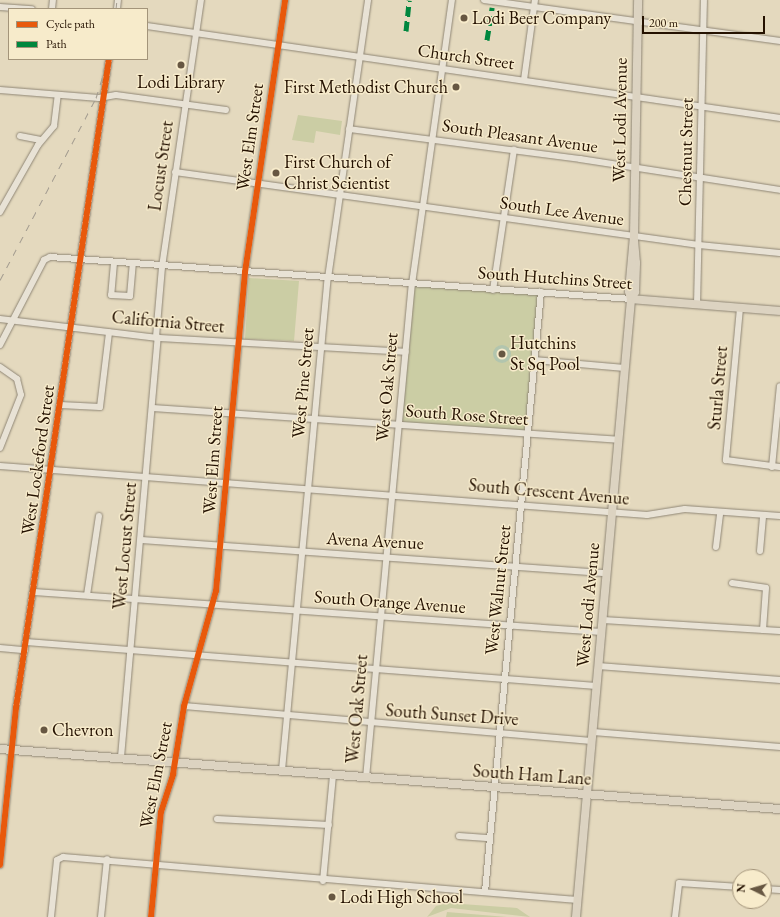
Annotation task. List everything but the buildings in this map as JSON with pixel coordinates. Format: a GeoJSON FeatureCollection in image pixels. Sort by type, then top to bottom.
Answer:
{"type":"FeatureCollection","features":[{"type":"Feature","properties":{"kind":"main road","name":"West Lodi Avenue"},"geometry":{"type":"LineString","coordinates":[[576,917],[632,297],[628,291],[630,243],[634,238],[638,0]]}},
{"type":"Feature","properties":{"kind":"main road","name":"South Hutchins Street"},"geometry":{"type":"LineString","coordinates":[[632,297],[697,305],[780,311]]}},
{"type":"Feature","properties":{"kind":"main road","name":"South Ham Lane"},"geometry":{"type":"LineString","coordinates":[[0,749],[175,761],[495,789],[780,809]]}},
{"type":"Feature","properties":{"kind":"street","name":"Locust Street"},"geometry":{"type":"LineString","coordinates":[[157,337],[162,267],[201,0]]}},
{"type":"Feature","properties":{"kind":"street","name":"West Elm Street"},"geometry":{"type":"LineString","coordinates":[[151,917],[161,812],[175,761],[184,706],[214,604],[222,545],[245,272],[285,0]]}},
{"type":"Feature","properties":{"kind":"street","name":"West Pine Street"},"geometry":{"type":"LineString","coordinates":[[282,770],[328,278],[368,0]]}},
{"type":"Feature","properties":{"kind":"street","name":"West Oak Street"},"geometry":{"type":"LineString","coordinates":[[366,778],[412,284],[431,138],[452,0]]}},
{"type":"Feature","properties":{"kind":"street"},"geometry":{"type":"LineString","coordinates":[[484,0],[703,32],[780,41]]}},
{"type":"Feature","properties":{"kind":"street"},"geometry":{"type":"LineString","coordinates":[[524,80],[535,0]]}},
{"type":"Feature","properties":{"kind":"street","name":"Chestnut Street"},"geometry":{"type":"LineString","coordinates":[[697,305],[704,0]]}},
{"type":"Feature","properties":{"kind":"street"},"geometry":{"type":"LineString","coordinates":[[0,7],[16,8]]}},
{"type":"Feature","properties":{"kind":"street","name":"Church Street"},"geometry":{"type":"LineString","coordinates":[[148,26],[780,118]]}},
{"type":"Feature","properties":{"kind":"street","name":"West Lockeford Street"},"geometry":{"type":"LineString","coordinates":[[0,865],[2,827],[26,642],[82,260],[109,60]]}},
{"type":"Feature","properties":{"kind":"street"},"geometry":{"type":"LineString","coordinates":[[0,90],[104,97],[116,95],[226,110]]}},
{"type":"Feature","properties":{"kind":"street"},"geometry":{"type":"LineString","coordinates":[[0,212],[41,140],[56,121],[58,95]]}},
{"type":"Feature","properties":{"kind":"street","name":"South Pleasant Avenue"},"geometry":{"type":"LineString","coordinates":[[350,129],[431,138],[780,190]]}},
{"type":"Feature","properties":{"kind":"street"},"geometry":{"type":"LineString","coordinates":[[20,136],[41,140]]}},
{"type":"Feature","properties":{"kind":"street"},"geometry":{"type":"LineString","coordinates":[[494,290],[514,150]]}},
{"type":"Feature","properties":{"kind":"street","name":"South Lee Avenue"},"geometry":{"type":"LineString","coordinates":[[175,172],[504,218],[634,238],[780,253]]}},
{"type":"Feature","properties":{"kind":"street","name":"South Hutchins Street"},"geometry":{"type":"LineString","coordinates":[[15,321],[44,260],[50,257],[162,267],[494,290],[632,297]]}},
{"type":"Feature","properties":{"kind":"street"},"geometry":{"type":"LineString","coordinates":[[114,263],[111,295],[130,296],[133,264]]}},
{"type":"Feature","properties":{"kind":"street","name":"West Walnut Street"},"geometry":{"type":"LineString","coordinates":[[484,892],[522,505],[541,292]]}},
{"type":"Feature","properties":{"kind":"street","name":"Sturla Street"},"geometry":{"type":"LineString","coordinates":[[740,308],[726,460],[736,464],[772,467]]}},
{"type":"Feature","properties":{"kind":"street","name":"California Street"},"geometry":{"type":"LineString","coordinates":[[0,319],[72,326],[108,333],[157,337],[406,352]]}},
{"type":"Feature","properties":{"kind":"street"},"geometry":{"type":"LineString","coordinates":[[0,346],[15,321]]}},
{"type":"Feature","properties":{"kind":"street"},"geometry":{"type":"LineString","coordinates":[[60,405],[100,407],[108,333]]}},
{"type":"Feature","properties":{"kind":"street","name":"West Locust Street"},"geometry":{"type":"LineString","coordinates":[[121,757],[134,600],[141,540],[157,337]]}},
{"type":"Feature","properties":{"kind":"street"},"geometry":{"type":"LineString","coordinates":[[534,360],[625,368]]}},
{"type":"Feature","properties":{"kind":"street"},"geometry":{"type":"LineString","coordinates":[[0,368],[17,379],[21,395],[0,448]]}},
{"type":"Feature","properties":{"kind":"street"},"geometry":{"type":"LineString","coordinates":[[780,386],[772,467],[780,468]]}},
{"type":"Feature","properties":{"kind":"street","name":"South Rose Street"},"geometry":{"type":"LineString","coordinates":[[152,408],[619,440]]}},
{"type":"Feature","properties":{"kind":"street","name":"South Crescent Avenue"},"geometry":{"type":"LineString","coordinates":[[0,466],[308,491],[658,515],[686,509],[780,516]]}},
{"type":"Feature","properties":{"kind":"street"},"geometry":{"type":"LineString","coordinates":[[716,547],[720,512]]}},
{"type":"Feature","properties":{"kind":"street"},"geometry":{"type":"LineString","coordinates":[[760,551],[763,515]]}},
{"type":"Feature","properties":{"kind":"street"},"geometry":{"type":"LineString","coordinates":[[88,595],[99,516]]}},
{"type":"Feature","properties":{"kind":"street","name":"Avena Avenue"},"geometry":{"type":"LineString","coordinates":[[141,540],[302,552],[387,556],[607,573]]}},
{"type":"Feature","properties":{"kind":"street"},"geometry":{"type":"LineString","coordinates":[[732,583],[766,588],[763,630]]}},
{"type":"Feature","properties":{"kind":"street","name":"South Orange Avenue"},"geometry":{"type":"LineString","coordinates":[[34,592],[602,632]]}},
{"type":"Feature","properties":{"kind":"street"},"geometry":{"type":"LineString","coordinates":[[603,620],[780,631]]}},
{"type":"Feature","properties":{"kind":"street"},"geometry":{"type":"LineString","coordinates":[[26,642],[596,686]]}},
{"type":"Feature","properties":{"kind":"street"},"geometry":{"type":"LineString","coordinates":[[0,648],[25,650]]}},
{"type":"Feature","properties":{"kind":"street"},"geometry":{"type":"LineString","coordinates":[[598,666],[780,680]]}},
{"type":"Feature","properties":{"kind":"street","name":"South Sunset Drive"},"geometry":{"type":"LineString","coordinates":[[184,706],[371,724],[592,741]]}},
{"type":"Feature","properties":{"kind":"street"},"geometry":{"type":"LineString","coordinates":[[593,732],[780,747]]}},
{"type":"Feature","properties":{"kind":"street","name":"West Oak Street"},"geometry":{"type":"LineString","coordinates":[[323,881],[333,775]]}},
{"type":"Feature","properties":{"kind":"street"},"geometry":{"type":"LineString","coordinates":[[217,819],[329,825]]}},
{"type":"Feature","properties":{"kind":"street"},"geometry":{"type":"LineString","coordinates":[[459,836],[490,838]]}},
{"type":"Feature","properties":{"kind":"street"},"geometry":{"type":"LineString","coordinates":[[51,917],[58,858],[156,862],[323,881],[577,900]]}},
{"type":"Feature","properties":{"kind":"street"},"geometry":{"type":"LineString","coordinates":[[101,917],[107,859]]}},
{"type":"Feature","properties":{"kind":"street"},"geometry":{"type":"LineString","coordinates":[[675,917],[679,883],[732,886]]}},
{"type":"Feature","properties":{"kind":"shaded area"},"geometry":{"type":"Polygon","coordinates":[[[298,115],[342,121],[340,135],[316,131],[314,143],[292,140],[298,115]]]}},
{"type":"Feature","properties":{"kind":"shaded area"},"geometry":{"type":"Polygon","coordinates":[[[249,278],[299,281],[294,341],[245,339],[249,278]]]}},
{"type":"Feature","properties":{"kind":"shaded area"},"geometry":{"type":"Polygon","coordinates":[[[412,284],[541,292],[528,433],[399,425],[412,284]]]}},
{"type":"Feature","properties":{"kind":"shaded area","name":"Hutchins St Sq Pool"},"geometry":{"type":"Polygon","coordinates":[[[502,345],[508,348],[511,354],[508,360],[502,363],[496,360],[493,354],[496,348],[502,345]]]}},
{"type":"Feature","properties":{"kind":"shaded area"},"geometry":{"type":"Polygon","coordinates":[[[448,903],[517,908],[530,917],[451,908],[427,917],[436,906],[448,903]]]}},
{"type":"Feature","properties":{"kind":"shaded area"},"geometry":{"type":"Polygon","coordinates":[[[447,912],[507,917],[446,917],[447,912]]]}},
{"type":"Feature","properties":{"kind":"railway"},"geometry":{"type":"LineString","coordinates":[[116,8],[117,0]]}},
{"type":"Feature","properties":{"kind":"railway"},"geometry":{"type":"LineString","coordinates":[[0,280],[96,98],[108,60]]}},
{"type":"Feature","properties":{"kind":"marked path"},"geometry":{"type":"LineString","coordinates":[[406,31],[409,0]]}},
{"type":"Feature","properties":{"kind":"marked path"},"geometry":{"type":"LineString","coordinates":[[487,40],[492,7]]}},
{"type":"Feature","properties":{"kind":"cycle path"},"geometry":{"type":"LineString","coordinates":[[151,917],[161,812],[173,774],[184,706],[216,591],[245,272],[285,0]]}},
{"type":"Feature","properties":{"kind":"cycle path"},"geometry":{"type":"LineString","coordinates":[[0,865],[16,708],[109,60]]}},
{"type":"Feature","properties":{"kind":"place","name":"Lodi Beer Company"},"geometry":{"type":"Point","coordinates":[464,18]}},
{"type":"Feature","properties":{"kind":"place","name":"Lodi Library"},"geometry":{"type":"Point","coordinates":[181,65]}},
{"type":"Feature","properties":{"kind":"place","name":"First Methodist Church"},"geometry":{"type":"Point","coordinates":[456,87]}},
{"type":"Feature","properties":{"kind":"place","name":"First Church of Christ Scientist"},"geometry":{"type":"Point","coordinates":[276,173]}},
{"type":"Feature","properties":{"kind":"place","name":"Hutchins St Sq Pool"},"geometry":{"type":"Point","coordinates":[502,354]}},
{"type":"Feature","properties":{"kind":"place","name":"Chevron"},"geometry":{"type":"Point","coordinates":[44,730]}},
{"type":"Feature","properties":{"kind":"place","name":"Lodi High School"},"geometry":{"type":"Point","coordinates":[332,897]}}]}
